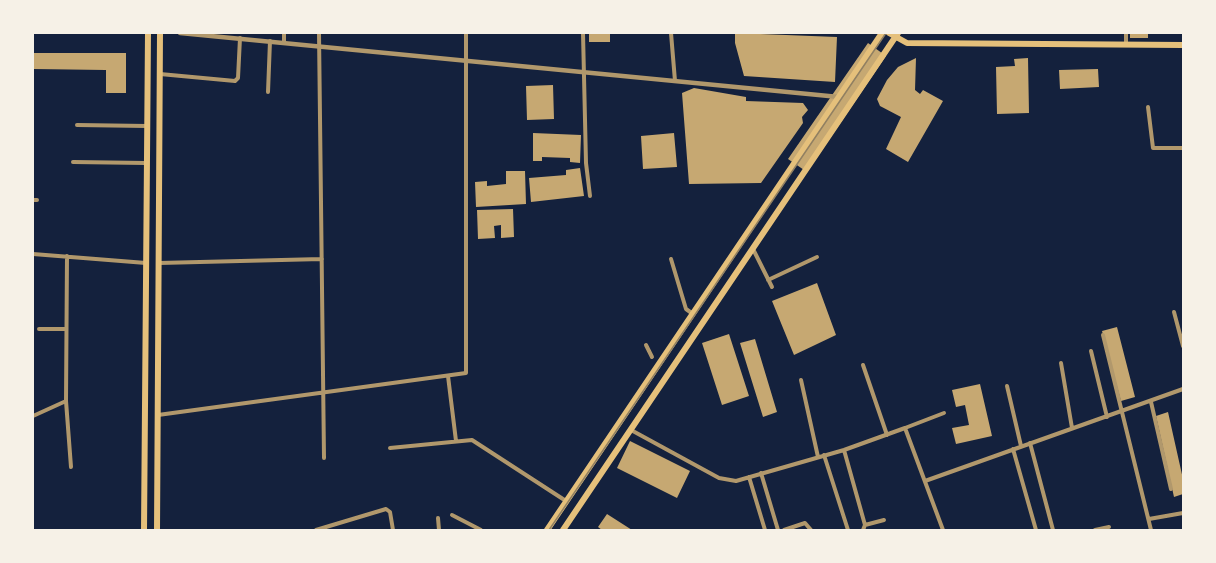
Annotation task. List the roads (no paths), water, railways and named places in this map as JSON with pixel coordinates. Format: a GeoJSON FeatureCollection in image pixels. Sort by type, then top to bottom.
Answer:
{"type":"FeatureCollection","features":[{"type":"Feature","properties":{"kind":"main road"},"geometry":{"type":"LineString","coordinates":[[144,530],[148,33]]}},
{"type":"Feature","properties":{"kind":"main road"},"geometry":{"type":"LineString","coordinates":[[157,530],[160,33]]}},
{"type":"Feature","properties":{"kind":"main road"},"geometry":{"type":"LineString","coordinates":[[547,530],[882,33]]}},
{"type":"Feature","properties":{"kind":"main road"},"geometry":{"type":"LineString","coordinates":[[563,530],[894,35],[908,43],[1183,45]]}},
{"type":"Feature","properties":{"kind":"main road"},"geometry":{"type":"LineString","coordinates":[[839,97],[849,104]]}},
{"type":"Feature","properties":{"kind":"main road"},"geometry":{"type":"LineString","coordinates":[[146,263],[159,263]]}},
{"type":"Feature","properties":{"kind":"main road"},"geometry":{"type":"LineString","coordinates":[[713,284],[724,291]]}},
{"type":"Feature","properties":{"kind":"street"},"geometry":{"type":"LineString","coordinates":[[180,33],[240,38],[253,36],[270,40],[466,62],[839,97]]}},
{"type":"Feature","properties":{"kind":"street"},"geometry":{"type":"LineString","coordinates":[[284,33],[284,41]]}},
{"type":"Feature","properties":{"kind":"street"},"geometry":{"type":"LineString","coordinates":[[319,33],[324,458]]}},
{"type":"Feature","properties":{"kind":"street"},"geometry":{"type":"LineString","coordinates":[[159,415],[448,376],[467,371],[466,33]]}},
{"type":"Feature","properties":{"kind":"street"},"geometry":{"type":"LineString","coordinates":[[583,33],[586,163],[590,196]]}},
{"type":"Feature","properties":{"kind":"street"},"geometry":{"type":"LineString","coordinates":[[671,33],[675,81]]}},
{"type":"Feature","properties":{"kind":"street"},"geometry":{"type":"LineString","coordinates":[[1126,33],[1126,45]]}},
{"type":"Feature","properties":{"kind":"street"},"geometry":{"type":"LineString","coordinates":[[160,74],[235,81],[238,78],[240,38]]}},
{"type":"Feature","properties":{"kind":"street"},"geometry":{"type":"LineString","coordinates":[[268,92],[270,40]]}},
{"type":"Feature","properties":{"kind":"street"},"geometry":{"type":"LineString","coordinates":[[1149,107],[1153,148],[1183,147]]}},
{"type":"Feature","properties":{"kind":"street"},"geometry":{"type":"LineString","coordinates":[[77,125],[147,126]]}},
{"type":"Feature","properties":{"kind":"street"},"geometry":{"type":"LineString","coordinates":[[73,162],[147,162]]}},
{"type":"Feature","properties":{"kind":"street"},"geometry":{"type":"LineString","coordinates":[[753,248],[772,287]]}},
{"type":"Feature","properties":{"kind":"street"},"geometry":{"type":"LineString","coordinates":[[33,254],[146,263]]}},
{"type":"Feature","properties":{"kind":"street"},"geometry":{"type":"LineString","coordinates":[[68,256],[66,401],[71,467]]}},
{"type":"Feature","properties":{"kind":"street"},"geometry":{"type":"LineString","coordinates":[[768,280],[817,256]]}},
{"type":"Feature","properties":{"kind":"street"},"geometry":{"type":"LineString","coordinates":[[159,263],[322,259]]}},
{"type":"Feature","properties":{"kind":"street"},"geometry":{"type":"LineString","coordinates":[[671,259],[686,309],[693,314]]}},
{"type":"Feature","properties":{"kind":"street"},"geometry":{"type":"LineString","coordinates":[[1174,312],[1183,346]]}},
{"type":"Feature","properties":{"kind":"street"},"geometry":{"type":"LineString","coordinates":[[39,329],[66,329]]}},
{"type":"Feature","properties":{"kind":"street"},"geometry":{"type":"LineString","coordinates":[[1103,335],[1151,530]]}},
{"type":"Feature","properties":{"kind":"street"},"geometry":{"type":"LineString","coordinates":[[646,345],[652,357]]}},
{"type":"Feature","properties":{"kind":"street"},"geometry":{"type":"LineString","coordinates":[[1091,351],[1107,417]]}},
{"type":"Feature","properties":{"kind":"street"},"geometry":{"type":"LineString","coordinates":[[1061,363],[1072,428]]}},
{"type":"Feature","properties":{"kind":"street"},"geometry":{"type":"LineString","coordinates":[[863,365],[887,435]]}},
{"type":"Feature","properties":{"kind":"street"},"geometry":{"type":"LineString","coordinates":[[448,376],[456,441]]}},
{"type":"Feature","properties":{"kind":"street"},"geometry":{"type":"LineString","coordinates":[[801,380],[818,457]]}},
{"type":"Feature","properties":{"kind":"street"},"geometry":{"type":"LineString","coordinates":[[1008,386],[1021,446]]}},
{"type":"Feature","properties":{"kind":"street"},"geometry":{"type":"LineString","coordinates":[[925,481],[1183,390]]}},
{"type":"Feature","properties":{"kind":"street"},"geometry":{"type":"LineString","coordinates":[[33,416],[66,401]]}},
{"type":"Feature","properties":{"kind":"street"},"geometry":{"type":"LineString","coordinates":[[1151,402],[1171,489]]}},
{"type":"Feature","properties":{"kind":"street"},"geometry":{"type":"LineString","coordinates":[[631,430],[719,478],[736,481],[844,450],[944,413]]}},
{"type":"Feature","properties":{"kind":"street"},"geometry":{"type":"LineString","coordinates":[[905,428],[943,530]]}},
{"type":"Feature","properties":{"kind":"street"},"geometry":{"type":"LineString","coordinates":[[390,448],[475,441],[566,501]]}},
{"type":"Feature","properties":{"kind":"street"},"geometry":{"type":"LineString","coordinates":[[1030,443],[1053,530]]}},
{"type":"Feature","properties":{"kind":"street"},"geometry":{"type":"LineString","coordinates":[[1013,449],[1036,530]]}},
{"type":"Feature","properties":{"kind":"street"},"geometry":{"type":"LineString","coordinates":[[844,450],[864,528],[884,520]]}},
{"type":"Feature","properties":{"kind":"street"},"geometry":{"type":"LineString","coordinates":[[824,455],[848,530]]}},
{"type":"Feature","properties":{"kind":"street"},"geometry":{"type":"LineString","coordinates":[[761,473],[778,530]]}},
{"type":"Feature","properties":{"kind":"street"},"geometry":{"type":"LineString","coordinates":[[749,477],[765,530]]}},
{"type":"Feature","properties":{"kind":"street"},"geometry":{"type":"LineString","coordinates":[[316,530],[386,509],[390,512],[393,530]]}},
{"type":"Feature","properties":{"kind":"street"},"geometry":{"type":"LineString","coordinates":[[1149,519],[1183,513]]}},
{"type":"Feature","properties":{"kind":"street"},"geometry":{"type":"LineString","coordinates":[[452,515],[481,530]]}},
{"type":"Feature","properties":{"kind":"street"},"geometry":{"type":"LineString","coordinates":[[438,518],[439,530]]}},
{"type":"Feature","properties":{"kind":"street"},"geometry":{"type":"LineString","coordinates":[[784,530],[805,524],[811,530]]}},
{"type":"Feature","properties":{"kind":"street"},"geometry":{"type":"LineString","coordinates":[[1096,530],[1109,527]]}},
{"type":"Feature","properties":{"kind":"railway"},"geometry":{"type":"LineString","coordinates":[[549,530],[886,33]]}}]}
